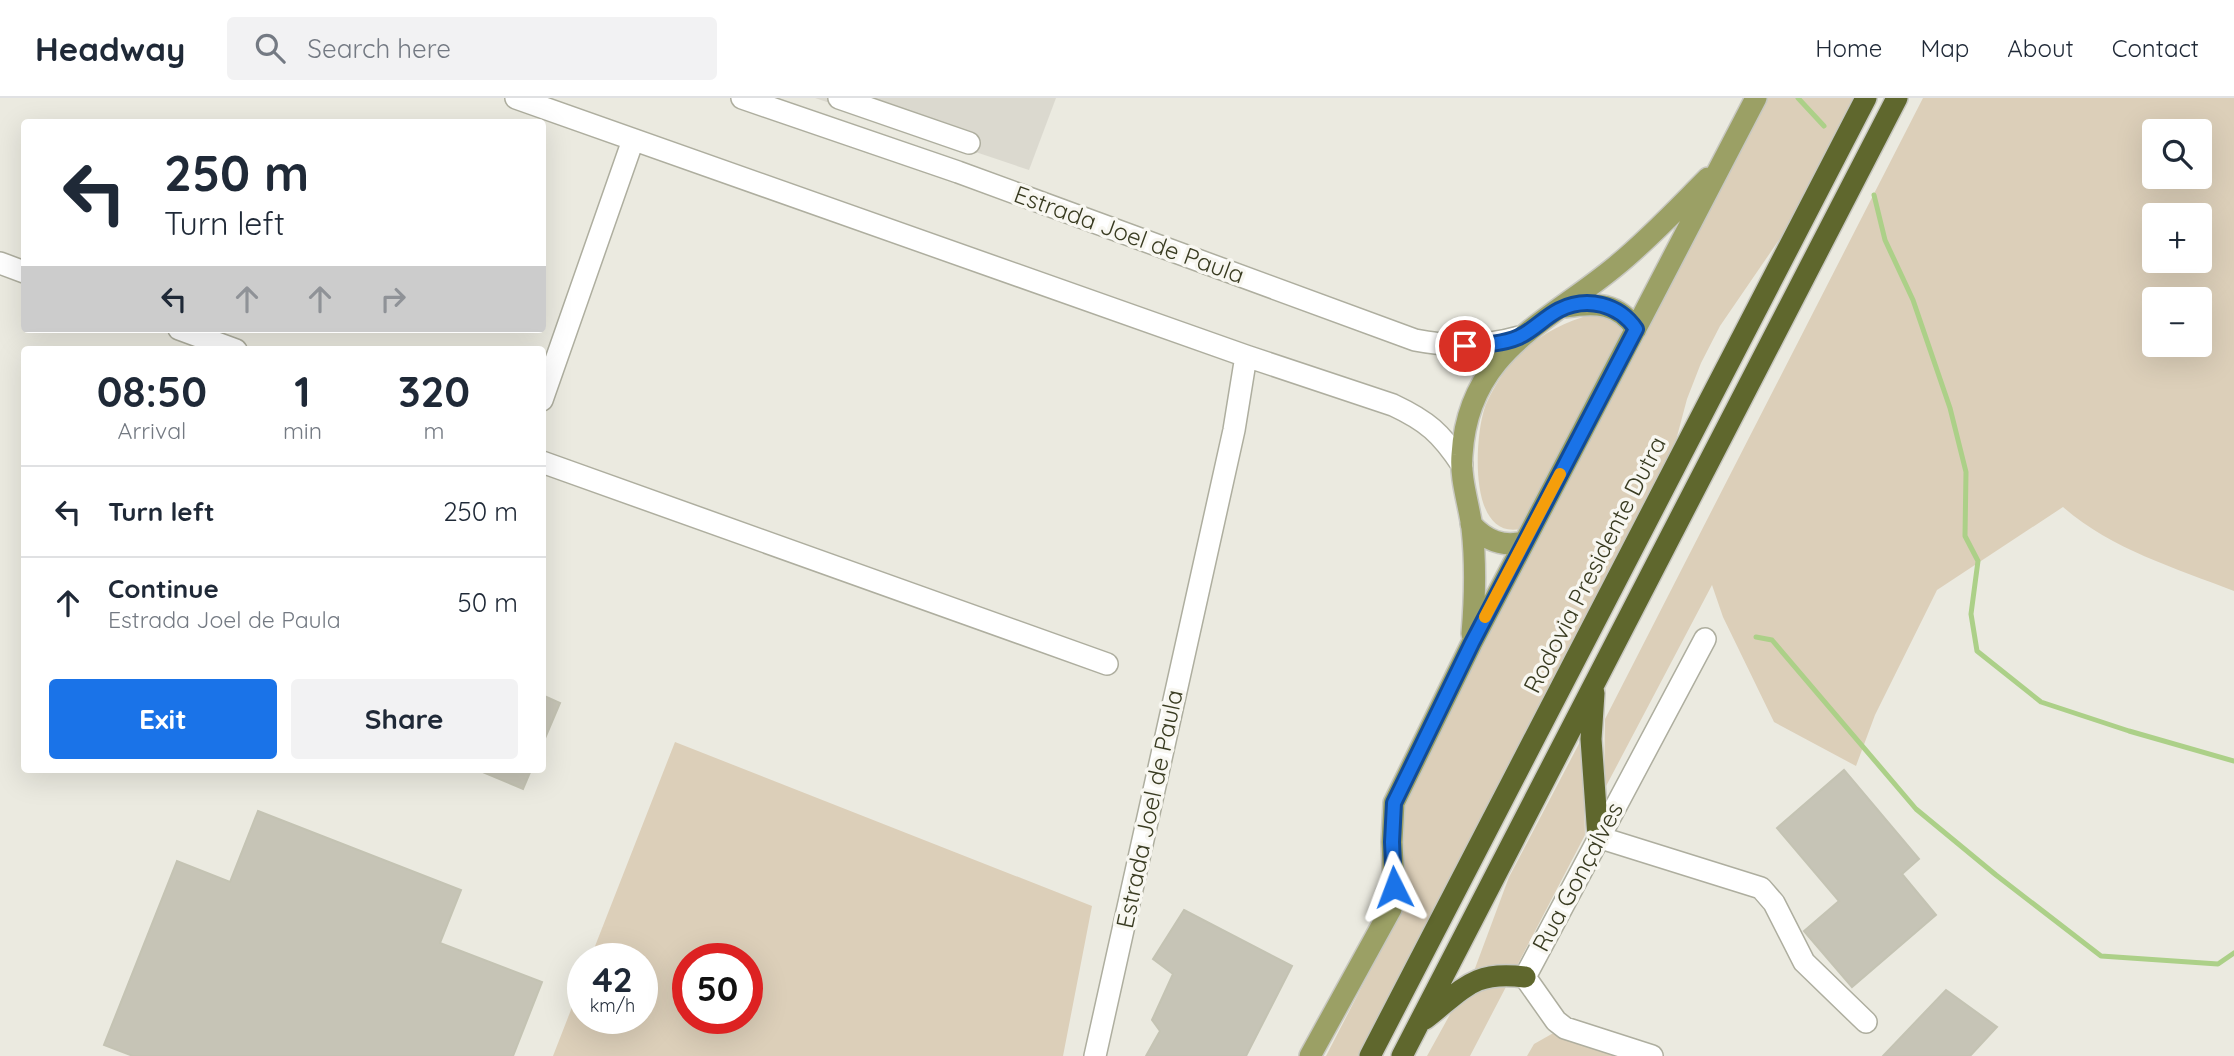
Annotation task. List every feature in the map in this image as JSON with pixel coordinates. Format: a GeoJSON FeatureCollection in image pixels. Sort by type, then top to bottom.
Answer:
{"type":"FeatureCollection","features":[{"type":"Feature","properties":{"kind":"highway","name":"Rodovia Presidente Dutra"},"geometry":{"type":"LineString","coordinates":[[1370,1056],[1866,98]]}},
{"type":"Feature","properties":{"kind":"highway"},"geometry":{"type":"LineString","coordinates":[[1402,1056],[1897,98]]}},
{"type":"Feature","properties":{"kind":"highway"},"geometry":{"type":"LineString","coordinates":[[1595,684],[1591,739],[1598,838]]}},
{"type":"Feature","properties":{"kind":"highway"},"geometry":{"type":"LineString","coordinates":[[1418,1025],[1477,978],[1503,974],[1525,977]]}},
{"type":"Feature","properties":{"kind":"main road"},"geometry":{"type":"LineString","coordinates":[[1310,1056],[1391,909],[1394,887],[1394,803],[1472,643],[1756,98]]}},
{"type":"Feature","properties":{"kind":"main road"},"geometry":{"type":"LineString","coordinates":[[1472,643],[1475,579],[1471,524],[1462,465],[1464,437],[1474,400],[1493,365],[1519,337],[1561,309],[1646,240],[1724,162]]}},
{"type":"Feature","properties":{"kind":"main road"},"geometry":{"type":"LineString","coordinates":[[1561,309],[1594,303],[1605,305],[1623,314],[1636,329]]}},
{"type":"Feature","properties":{"kind":"main road"},"geometry":{"type":"LineString","coordinates":[[1471,524],[1486,538],[1496,542],[1524,542]]}},
{"type":"Feature","properties":{"kind":"street"},"geometry":{"type":"LineString","coordinates":[[516,98],[1246,356],[1393,405],[1425,423],[1446,441],[1462,465]]}},
{"type":"Feature","properties":{"kind":"street","name":"Estrada Joel de Paula"},"geometry":{"type":"LineString","coordinates":[[743,98],[788,105],[971,176],[1415,340],[1465,346],[1519,337]]}},
{"type":"Feature","properties":{"kind":"street"},"geometry":{"type":"LineString","coordinates":[[839,98],[970,143]]}},
{"type":"Feature","properties":{"kind":"street"},"geometry":{"type":"LineString","coordinates":[[546,389],[633,141]]}},
{"type":"Feature","properties":{"kind":"street"},"geometry":{"type":"LineString","coordinates":[[0,263],[21,271]]}},
{"type":"Feature","properties":{"kind":"street"},"geometry":{"type":"LineString","coordinates":[[190,333],[225,346]]}},
{"type":"Feature","properties":{"kind":"street","name":"Estrada Joel de Paula"},"geometry":{"type":"LineString","coordinates":[[1095,1056],[1234,430],[1246,356]]}},
{"type":"Feature","properties":{"kind":"street"},"geometry":{"type":"LineString","coordinates":[[546,463],[1107,664]]}},
{"type":"Feature","properties":{"kind":"street","name":"Rua Gonçalves"},"geometry":{"type":"LineString","coordinates":[[1652,1056],[1565,1028],[1556,1021],[1525,977],[1705,639]]}},
{"type":"Feature","properties":{"kind":"street"},"geometry":{"type":"LineString","coordinates":[[1598,838],[1761,888],[1774,903],[1804,962],[1866,1022]]}},
{"type":"Feature","properties":{"kind":"shaded area"},"geometry":{"type":"Polygon","coordinates":[[[815,98],[1056,98],[1029,170],[815,98]]]}},
{"type":"Feature","properties":{"kind":"shaded area"},"geometry":{"type":"Polygon","coordinates":[[[1767,98],[1853,98],[1783,234],[1720,326],[1687,399],[1671,459],[1358,1056],[1326,1056],[1388,936],[1403,810],[1409,791],[1427,761],[1485,636],[1696,228],[1767,98]]]}},
{"type":"Feature","properties":{"kind":"shaded area"},"geometry":{"type":"Polygon","coordinates":[[[1923,98],[2234,98],[2234,591],[2123,546],[2082,522],[2063,507],[1937,590],[1875,715],[1856,766],[1774,722],[1723,617],[1712,585],[1604,790],[1605,719],[1923,98]]]}},
{"type":"Feature","properties":{"kind":"shaded area"},"geometry":{"type":"Polygon","coordinates":[[[1592,314],[1610,319],[1624,333],[1520,529],[1503,528],[1491,519],[1483,503],[1479,484],[1479,442],[1486,405],[1504,372],[1522,351],[1554,329],[1592,314]]]}},
{"type":"Feature","properties":{"kind":"shaded area"},"geometry":{"type":"Polygon","coordinates":[[[1582,738],[1585,835],[1470,1056],[1427,1056],[1474,971],[1509,877],[1582,738]]]}},
{"type":"Feature","properties":{"kind":"shaded area"},"geometry":{"type":"Polygon","coordinates":[[[675,742],[1092,906],[1063,1056],[553,1056],[567,1020],[567,1034],[658,1034],[658,943],[596,943],[675,742]]]}},
{"type":"Feature","properties":{"kind":"shaded area"},"geometry":{"type":"Polygon","coordinates":[[[1557,1031],[1632,1056],[1527,1056],[1534,1044],[1557,1031]]]}},
{"type":"Feature","properties":{"kind":"building"},"geometry":{"type":"Polygon","coordinates":[[[546,697],[560,703],[546,736],[546,697]]]}},
{"type":"Feature","properties":{"kind":"building"},"geometry":{"type":"Polygon","coordinates":[[[1844,770],[1919,859],[1902,874],[1936,915],[1852,987],[1804,931],[1839,901],[1777,828],[1844,770]]]}},
{"type":"Feature","properties":{"kind":"building"},"geometry":{"type":"Polygon","coordinates":[[[485,773],[530,773],[523,789],[485,773]]]}},
{"type":"Feature","properties":{"kind":"building"},"geometry":{"type":"Polygon","coordinates":[[[258,811],[461,890],[440,943],[542,982],[513,1056],[133,1056],[104,1045],[177,861],[230,882],[258,811]]]}},
{"type":"Feature","properties":{"kind":"building"},"geometry":{"type":"Polygon","coordinates":[[[1184,910],[1292,966],[1246,1056],[1146,1056],[1160,1031],[1152,1020],[1173,974],[1153,959],[1184,910]]]}},
{"type":"Feature","properties":{"kind":"building"},"geometry":{"type":"Polygon","coordinates":[[[1946,990],[1997,1027],[1970,1056],[1883,1056],[1946,990]]]}},
{"type":"Feature","properties":{"kind":"waterway"},"geometry":{"type":"LineString","coordinates":[[1798,98],[1824,126]]}},
{"type":"Feature","properties":{"kind":"waterway"},"geometry":{"type":"LineString","coordinates":[[1874,195],[1885,240],[1913,300],[1950,408],[1966,472],[1965,536],[1978,561],[1971,614],[1977,651],[2041,702],[2234,761]]}},
{"type":"Feature","properties":{"kind":"waterway"},"geometry":{"type":"LineString","coordinates":[[1756,637],[1772,640],[1916,809],[2101,956],[2218,964],[2234,953]]}},
{"type":"Feature","properties":{"kind":"slow traffic"},"geometry":{"type":"LineString","coordinates":[[1485,617],[1560,474]]}},
{"type":"Feature","properties":{"kind":"route"},"geometry":{"type":"LineString","coordinates":[[1394,887],[1394,803],[1472,643],[1636,329],[1630,320],[1615,308],[1594,303],[1561,309],[1519,337],[1502,342],[1465,346]]}}]}
